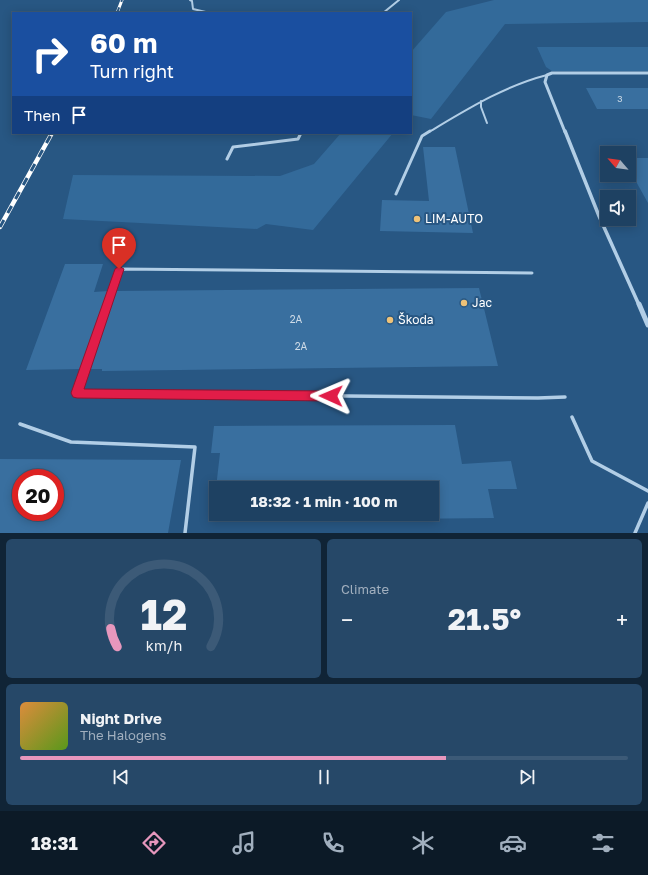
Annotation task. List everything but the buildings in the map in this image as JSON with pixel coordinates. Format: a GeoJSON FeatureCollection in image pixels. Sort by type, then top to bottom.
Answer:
{"type":"FeatureCollection","features":[{"type":"Feature","properties":{"kind":"street"},"geometry":{"type":"LineString","coordinates":[[648,73],[552,73],[547,75],[545,82],[599,216],[648,325]]}},
{"type":"Feature","properties":{"kind":"lane"},"geometry":{"type":"LineString","coordinates":[[190,0],[192,1],[193,9],[206,12]]}},
{"type":"Feature","properties":{"kind":"lane"},"geometry":{"type":"LineString","coordinates":[[384,12],[399,0]]}},
{"type":"Feature","properties":{"kind":"lane"},"geometry":{"type":"LineString","coordinates":[[396,194],[422,136],[481,101],[532,79],[547,75]]}},
{"type":"Feature","properties":{"kind":"lane"},"geometry":{"type":"LineString","coordinates":[[481,101],[481,107],[487,123]]}},
{"type":"Feature","properties":{"kind":"lane"},"geometry":{"type":"LineString","coordinates":[[227,159],[233,147],[298,139],[300,134]]}},
{"type":"Feature","properties":{"kind":"lane"},"geometry":{"type":"LineString","coordinates":[[532,272],[119,269],[77,393],[538,398],[565,397]]}},
{"type":"Feature","properties":{"kind":"lane"},"geometry":{"type":"LineString","coordinates":[[572,417],[592,461],[648,491]]}},
{"type":"Feature","properties":{"kind":"lane"},"geometry":{"type":"LineString","coordinates":[[20,424],[70,442],[195,447],[185,533]]}},
{"type":"Feature","properties":{"kind":"lane"},"geometry":{"type":"LineString","coordinates":[[636,533],[648,503]]}},
{"type":"Feature","properties":{"kind":"shaded area"},"geometry":{"type":"Polygon","coordinates":[[[494,0],[648,0],[648,22],[505,24],[431,119],[412,115],[412,51],[446,12],[494,0]]]}},
{"type":"Feature","properties":{"kind":"shaded area"},"geometry":{"type":"Polygon","coordinates":[[[537,47],[648,47],[648,71],[552,71],[546,67],[537,47]]]}},
{"type":"Feature","properties":{"kind":"shaded area"},"geometry":{"type":"Polygon","coordinates":[[[340,134],[392,134],[313,230],[266,224],[257,229],[63,219],[73,175],[280,176],[314,164],[340,134]]]}},
{"type":"Feature","properties":{"kind":"railway"},"geometry":{"type":"LineString","coordinates":[[117,12],[122,0]]}},
{"type":"Feature","properties":{"kind":"railway"},"geometry":{"type":"LineString","coordinates":[[0,227],[51,134]]}},
{"type":"Feature","properties":{"kind":"place","name":"LIM-AUTO"},"geometry":{"type":"Point","coordinates":[417,219]}},
{"type":"Feature","properties":{"kind":"place","name":"Jac"},"geometry":{"type":"Point","coordinates":[464,303]}},
{"type":"Feature","properties":{"kind":"place","name":"Škoda"},"geometry":{"type":"Point","coordinates":[390,320]}},
{"type":"Feature","properties":{"kind":"route"},"geometry":{"type":"LineString","coordinates":[[119,269],[77,393],[331,396]]}}]}
